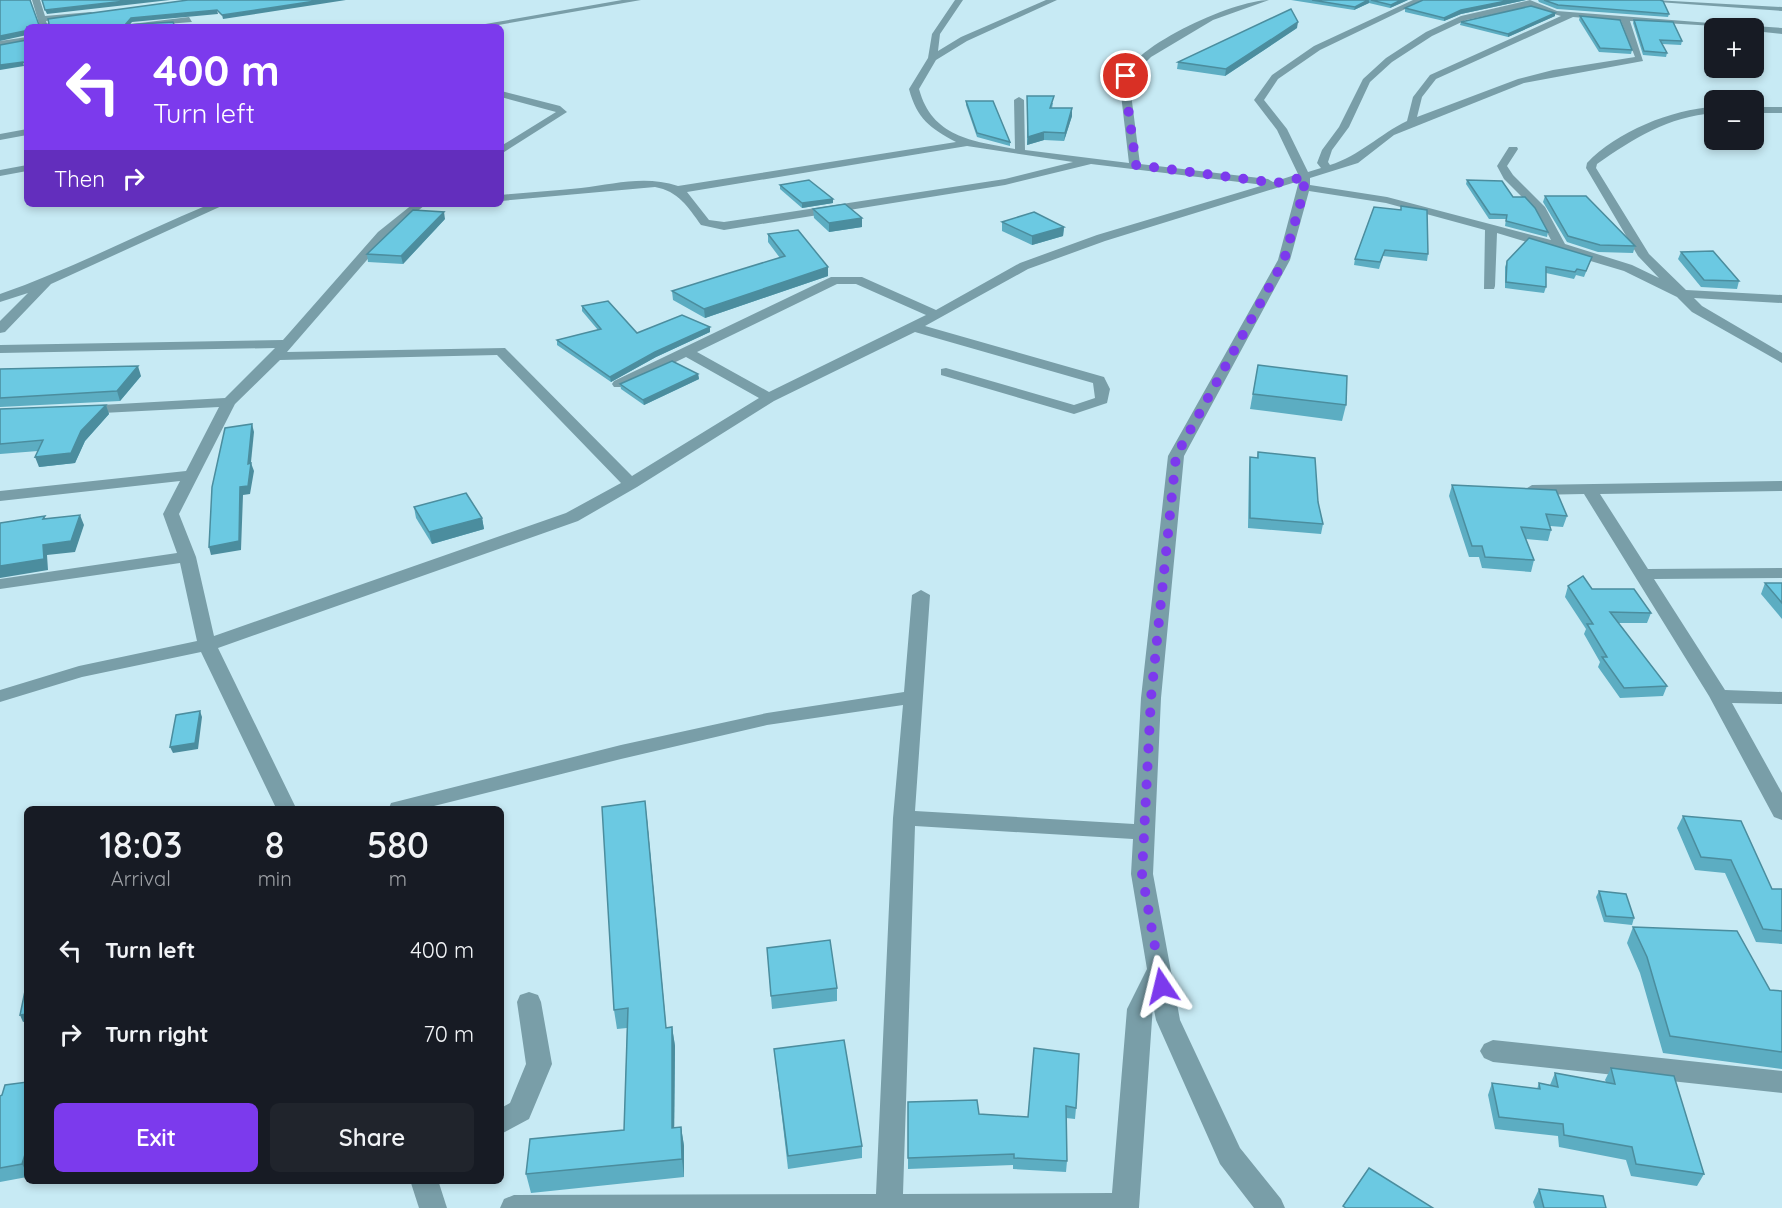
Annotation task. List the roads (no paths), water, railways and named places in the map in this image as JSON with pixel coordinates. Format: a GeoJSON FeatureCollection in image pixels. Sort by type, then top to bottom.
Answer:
{"type":"FeatureCollection","features":[{"type":"Feature","properties":{"kind":"street"},"geometry":{"type":"LineString","coordinates":[[36,0],[42,23],[99,13]]}},
{"type":"Feature","properties":{"kind":"street"},"geometry":{"type":"LineString","coordinates":[[490,24],[637,0]]}},
{"type":"Feature","properties":{"kind":"street"},"geometry":{"type":"LineString","coordinates":[[959,0],[936,34],[932,58],[914,89],[919,108],[937,128],[967,143],[1020,153],[1276,183],[1305,182],[1560,246],[1629,268],[1682,294],[1782,298]]}},
{"type":"Feature","properties":{"kind":"street"},"geometry":{"type":"LineString","coordinates":[[932,58],[964,39],[1053,0]]}},
{"type":"Feature","properties":{"kind":"street"},"geometry":{"type":"LineString","coordinates":[[1136,165],[1125,86],[1126,76],[1148,55],[1210,18],[1265,0]]}},
{"type":"Feature","properties":{"kind":"street"},"geometry":{"type":"LineString","coordinates":[[1271,1208],[1230,1156],[1168,1020],[1142,874],[1151,698],[1176,456],[1284,260],[1305,182],[1281,129],[1259,100],[1275,77],[1317,48],[1420,0]]}},
{"type":"Feature","properties":{"kind":"street"},"geometry":{"type":"LineString","coordinates":[[1658,0],[1782,9]]}},
{"type":"Feature","properties":{"kind":"street"},"geometry":{"type":"LineString","coordinates":[[1330,170],[1322,163],[1327,150],[1344,127],[1366,81],[1389,60],[1429,34],[1464,18],[1532,2],[1544,10],[1572,14],[1704,25]]}},
{"type":"Feature","properties":{"kind":"street"},"geometry":{"type":"LineString","coordinates":[[1413,123],[1413,110],[1418,92],[1433,77],[1572,14]]}},
{"type":"Feature","properties":{"kind":"street"},"geometry":{"type":"LineString","coordinates":[[1305,182],[1354,161],[1390,133],[1521,81],[1553,72],[1640,59],[1625,19]]}},
{"type":"Feature","properties":{"kind":"street"},"geometry":{"type":"LineString","coordinates":[[156,24],[189,20]]}},
{"type":"Feature","properties":{"kind":"street"},"geometry":{"type":"LineString","coordinates":[[1764,30],[1782,31]]}},
{"type":"Feature","properties":{"kind":"street"},"geometry":{"type":"LineString","coordinates":[[0,44],[24,40]]}},
{"type":"Feature","properties":{"kind":"street"},"geometry":{"type":"LineString","coordinates":[[504,95],[557,108],[562,112],[504,149]]}},
{"type":"Feature","properties":{"kind":"street"},"geometry":{"type":"LineString","coordinates":[[1019,100],[1020,153]]}},
{"type":"Feature","properties":{"kind":"street"},"geometry":{"type":"LineString","coordinates":[[1764,110],[1782,110]]}},
{"type":"Feature","properties":{"kind":"street"},"geometry":{"type":"LineString","coordinates":[[1704,111],[1677,114],[1626,139],[1592,163],[1591,168],[1644,256],[1697,309],[1782,359]]}},
{"type":"Feature","properties":{"kind":"street"},"geometry":{"type":"LineString","coordinates":[[0,137],[24,133]]}},
{"type":"Feature","properties":{"kind":"street"},"geometry":{"type":"LineString","coordinates":[[677,190],[967,143]]}},
{"type":"Feature","properties":{"kind":"street"},"geometry":{"type":"LineString","coordinates":[[1513,149],[1502,166],[1508,177],[1541,208],[1560,246]]}},
{"type":"Feature","properties":{"kind":"street"},"geometry":{"type":"LineString","coordinates":[[504,198],[593,190],[638,182],[661,184],[677,190],[694,206],[705,223],[724,226],[1005,182],[1092,161]]}},
{"type":"Feature","properties":{"kind":"street"},"geometry":{"type":"LineString","coordinates":[[0,173],[24,169]]}},
{"type":"Feature","properties":{"kind":"street"},"geometry":{"type":"LineString","coordinates":[[0,696],[79,672],[207,645],[572,517],[631,484],[769,398],[914,327],[1024,266],[1101,238],[1276,183]]}},
{"type":"Feature","properties":{"kind":"street"},"geometry":{"type":"LineString","coordinates":[[0,298],[47,281],[152,231],[212,207]]}},
{"type":"Feature","properties":{"kind":"street"},"geometry":{"type":"LineString","coordinates":[[285,806],[207,645],[187,557],[171,514],[229,402],[281,350],[361,256],[382,235],[420,207]]}},
{"type":"Feature","properties":{"kind":"street"},"geometry":{"type":"LineString","coordinates":[[1489,286],[1491,228]]}},
{"type":"Feature","properties":{"kind":"street"},"geometry":{"type":"LineString","coordinates":[[619,384],[800,296],[846,278],[858,280],[937,315]]}},
{"type":"Feature","properties":{"kind":"street"},"geometry":{"type":"LineString","coordinates":[[0,329],[47,281]]}},
{"type":"Feature","properties":{"kind":"street"},"geometry":{"type":"LineString","coordinates":[[914,327],[1099,380],[1103,389],[1102,400],[1074,410],[946,372]]}},
{"type":"Feature","properties":{"kind":"street"},"geometry":{"type":"LineString","coordinates":[[0,348],[500,351],[631,484]]}},
{"type":"Feature","properties":{"kind":"street"},"geometry":{"type":"LineString","coordinates":[[687,352],[769,398]]}},
{"type":"Feature","properties":{"kind":"street"},"geometry":{"type":"LineString","coordinates":[[64,411],[229,402]]}},
{"type":"Feature","properties":{"kind":"street"},"geometry":{"type":"LineString","coordinates":[[0,496],[190,475]]}},
{"type":"Feature","properties":{"kind":"street"},"geometry":{"type":"LineString","coordinates":[[1519,490],[1590,491],[1782,486]]}},
{"type":"Feature","properties":{"kind":"street"},"geometry":{"type":"LineString","coordinates":[[1590,491],[1719,696],[1782,812]]}},
{"type":"Feature","properties":{"kind":"street"},"geometry":{"type":"LineString","coordinates":[[0,584],[187,557]]}},
{"type":"Feature","properties":{"kind":"street"},"geometry":{"type":"LineString","coordinates":[[1644,574],[1782,573]]}},
{"type":"Feature","properties":{"kind":"street"},"geometry":{"type":"LineString","coordinates":[[889,1205],[904,818],[921,595]]}},
{"type":"Feature","properties":{"kind":"street"},"geometry":{"type":"LineString","coordinates":[[1719,696],[1782,698]]}},
{"type":"Feature","properties":{"kind":"street"},"geometry":{"type":"LineString","coordinates":[[407,806],[621,752],[767,719],[913,697]]}},
{"type":"Feature","properties":{"kind":"street"},"geometry":{"type":"LineString","coordinates":[[904,818],[1144,832]]}},
{"type":"Feature","properties":{"kind":"street"},"geometry":{"type":"LineString","coordinates":[[514,1208],[889,1205],[1125,1207],[1139,1009],[1159,969]]}},
{"type":"Feature","properties":{"kind":"street"},"geometry":{"type":"LineString","coordinates":[[504,1120],[520,1111],[539,1064],[529,1002]]}},
{"type":"Feature","properties":{"kind":"street"},"geometry":{"type":"LineString","coordinates":[[1493,1051],[1782,1082]]}},
{"type":"Feature","properties":{"kind":"street"},"geometry":{"type":"LineString","coordinates":[[425,1184],[434,1208]]}}]}
